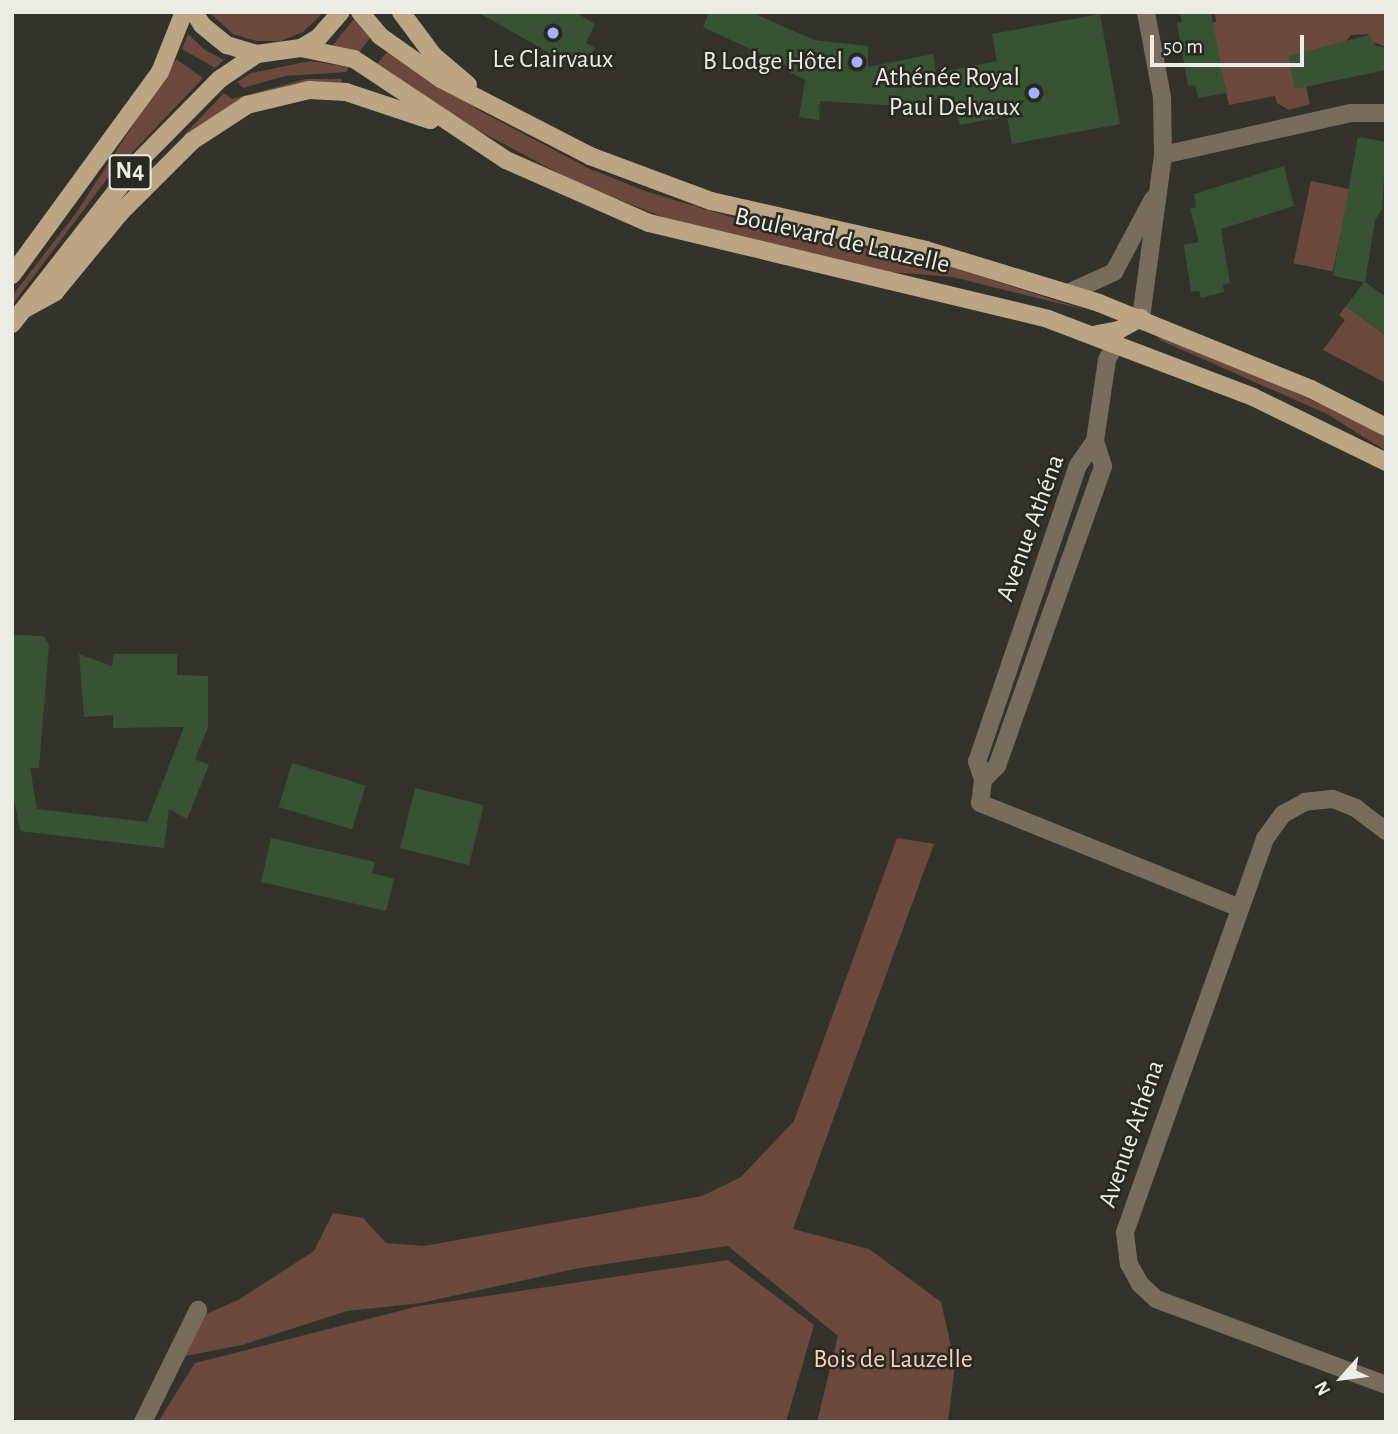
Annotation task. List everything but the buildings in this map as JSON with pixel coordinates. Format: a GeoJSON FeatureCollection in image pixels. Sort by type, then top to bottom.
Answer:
{"type":"FeatureCollection","features":[{"type":"Feature","properties":{"kind":"main road","name":"N4"},"geometry":{"type":"LineString","coordinates":[[12,275],[160,72],[184,12]]}},
{"type":"Feature","properties":{"kind":"main road","name":"N4"},"geometry":{"type":"LineString","coordinates":[[194,12],[202,25],[227,44],[257,54],[301,48]]}},
{"type":"Feature","properties":{"kind":"main road"},"geometry":{"type":"LineString","coordinates":[[301,48],[319,37],[341,12]]}},
{"type":"Feature","properties":{"kind":"main road","name":"Boulevard de Lauzelle"},"geometry":{"type":"LineString","coordinates":[[360,12],[397,49],[503,113],[590,156],[711,201],[926,250],[1068,293],[1141,318],[1311,390],[1386,427]]}},
{"type":"Feature","properties":{"kind":"main road"},"geometry":{"type":"LineString","coordinates":[[401,12],[433,55],[503,113]]}},
{"type":"Feature","properties":{"kind":"main road","name":"Boulevard de Lauzelle"},"geometry":{"type":"LineString","coordinates":[[301,48],[354,60],[456,130],[558,186],[649,223],[997,303],[1116,342],[1253,397],[1386,462]]}},
{"type":"Feature","properties":{"kind":"main road","name":"N4"},"geometry":{"type":"LineString","coordinates":[[18,317],[143,157],[220,79],[257,54]]}},
{"type":"Feature","properties":{"kind":"main road"},"geometry":{"type":"LineString","coordinates":[[18,317],[55,292],[121,212],[192,141],[247,105],[309,90],[346,92],[386,102],[456,130]]}},
{"type":"Feature","properties":{"kind":"main road"},"geometry":{"type":"LineString","coordinates":[[1094,335],[1119,330],[1141,318]]}},
{"type":"Feature","properties":{"kind":"street"},"geometry":{"type":"LineString","coordinates":[[1141,318],[1163,155],[1162,97],[1146,12]]}},
{"type":"Feature","properties":{"kind":"street"},"geometry":{"type":"LineString","coordinates":[[1163,155],[1351,113],[1386,113]]}},
{"type":"Feature","properties":{"kind":"street"},"geometry":{"type":"LineString","coordinates":[[1068,293],[1114,272],[1157,190]]}},
{"type":"Feature","properties":{"kind":"street","name":"Avenue Athéna"},"geometry":{"type":"LineString","coordinates":[[1116,342],[1107,360],[1095,441],[1078,465],[977,761],[984,780],[980,803],[1240,908]]}},
{"type":"Feature","properties":{"kind":"street","name":"Avenue Athéna"},"geometry":{"type":"LineString","coordinates":[[1386,831],[1356,808],[1332,799],[1304,802],[1283,814],[1265,839],[1125,1233],[1129,1264],[1140,1284],[1156,1299],[1386,1385]]}},
{"type":"Feature","properties":{"kind":"street"},"geometry":{"type":"LineString","coordinates":[[143,1422],[198,1310]]}},
{"type":"Feature","properties":{"kind":"green space"},"geometry":{"type":"Polygon","coordinates":[[[209,12],[324,12],[303,32],[281,41],[256,41],[233,34],[209,12]]]}},
{"type":"Feature","properties":{"kind":"green space"},"geometry":{"type":"Polygon","coordinates":[[[1215,12],[1386,12],[1386,47],[1368,40],[1368,34],[1351,35],[1343,45],[1289,56],[1295,88],[1306,86],[1310,104],[1289,110],[1277,103],[1275,96],[1229,105],[1210,23],[1216,22],[1215,12]]]}},
{"type":"Feature","properties":{"kind":"green space"},"geometry":{"type":"Polygon","coordinates":[[[354,19],[370,38],[358,54],[332,46],[354,19]]]}},
{"type":"Feature","properties":{"kind":"green space"},"geometry":{"type":"Polygon","coordinates":[[[188,34],[205,50],[224,60],[215,68],[182,49],[188,34]]]}},
{"type":"Feature","properties":{"kind":"green space"},"geometry":{"type":"Polygon","coordinates":[[[388,51],[482,112],[588,168],[645,191],[757,225],[948,266],[1086,310],[953,277],[876,271],[668,219],[575,182],[472,127],[376,65],[388,51]]]}},
{"type":"Feature","properties":{"kind":"green space"},"geometry":{"type":"Polygon","coordinates":[[[176,59],[203,78],[107,179],[12,305],[12,296],[76,213],[176,59]]]}},
{"type":"Feature","properties":{"kind":"green space"},"geometry":{"type":"Polygon","coordinates":[[[310,61],[349,67],[346,72],[285,76],[243,88],[237,82],[251,73],[310,61]]]}},
{"type":"Feature","properties":{"kind":"green space"},"geometry":{"type":"Polygon","coordinates":[[[306,79],[342,79],[341,84],[326,83],[183,136],[224,93],[232,99],[306,79]]]}},
{"type":"Feature","properties":{"kind":"green space"},"geometry":{"type":"Polygon","coordinates":[[[1311,181],[1350,189],[1333,271],[1294,263],[1311,181]]]}},
{"type":"Feature","properties":{"kind":"green space"},"geometry":{"type":"Polygon","coordinates":[[[1346,306],[1386,336],[1386,383],[1323,350],[1345,320],[1339,315],[1346,306]]]}},
{"type":"Feature","properties":{"kind":"green space"},"geometry":{"type":"Polygon","coordinates":[[[1155,331],[1386,433],[1386,451],[1327,414],[1160,340],[1155,331]]]}},
{"type":"Feature","properties":{"kind":"green space","name":"Bois de Lauzelle"},"geometry":{"type":"Polygon","coordinates":[[[897,838],[934,844],[793,1229],[869,1249],[941,1302],[955,1364],[948,1422],[817,1422],[838,1336],[728,1246],[579,1268],[421,1303],[347,1311],[242,1345],[185,1356],[199,1317],[240,1299],[314,1251],[333,1213],[363,1218],[386,1243],[424,1246],[702,1196],[741,1177],[794,1121],[897,838]]]}},
{"type":"Feature","properties":{"kind":"green space"},"geometry":{"type":"Polygon","coordinates":[[[728,1260],[814,1325],[786,1422],[158,1422],[195,1363],[419,1306],[728,1260]]]}},
{"type":"Feature","properties":{"kind":"place","name":"Le Clairvaux"},"geometry":{"type":"Point","coordinates":[553,33]}},
{"type":"Feature","properties":{"kind":"place","name":"B Lodge Hôtel"},"geometry":{"type":"Point","coordinates":[857,62]}},
{"type":"Feature","properties":{"kind":"place","name":"Athénée Royal Paul Delvaux"},"geometry":{"type":"Point","coordinates":[1034,93]}}]}
